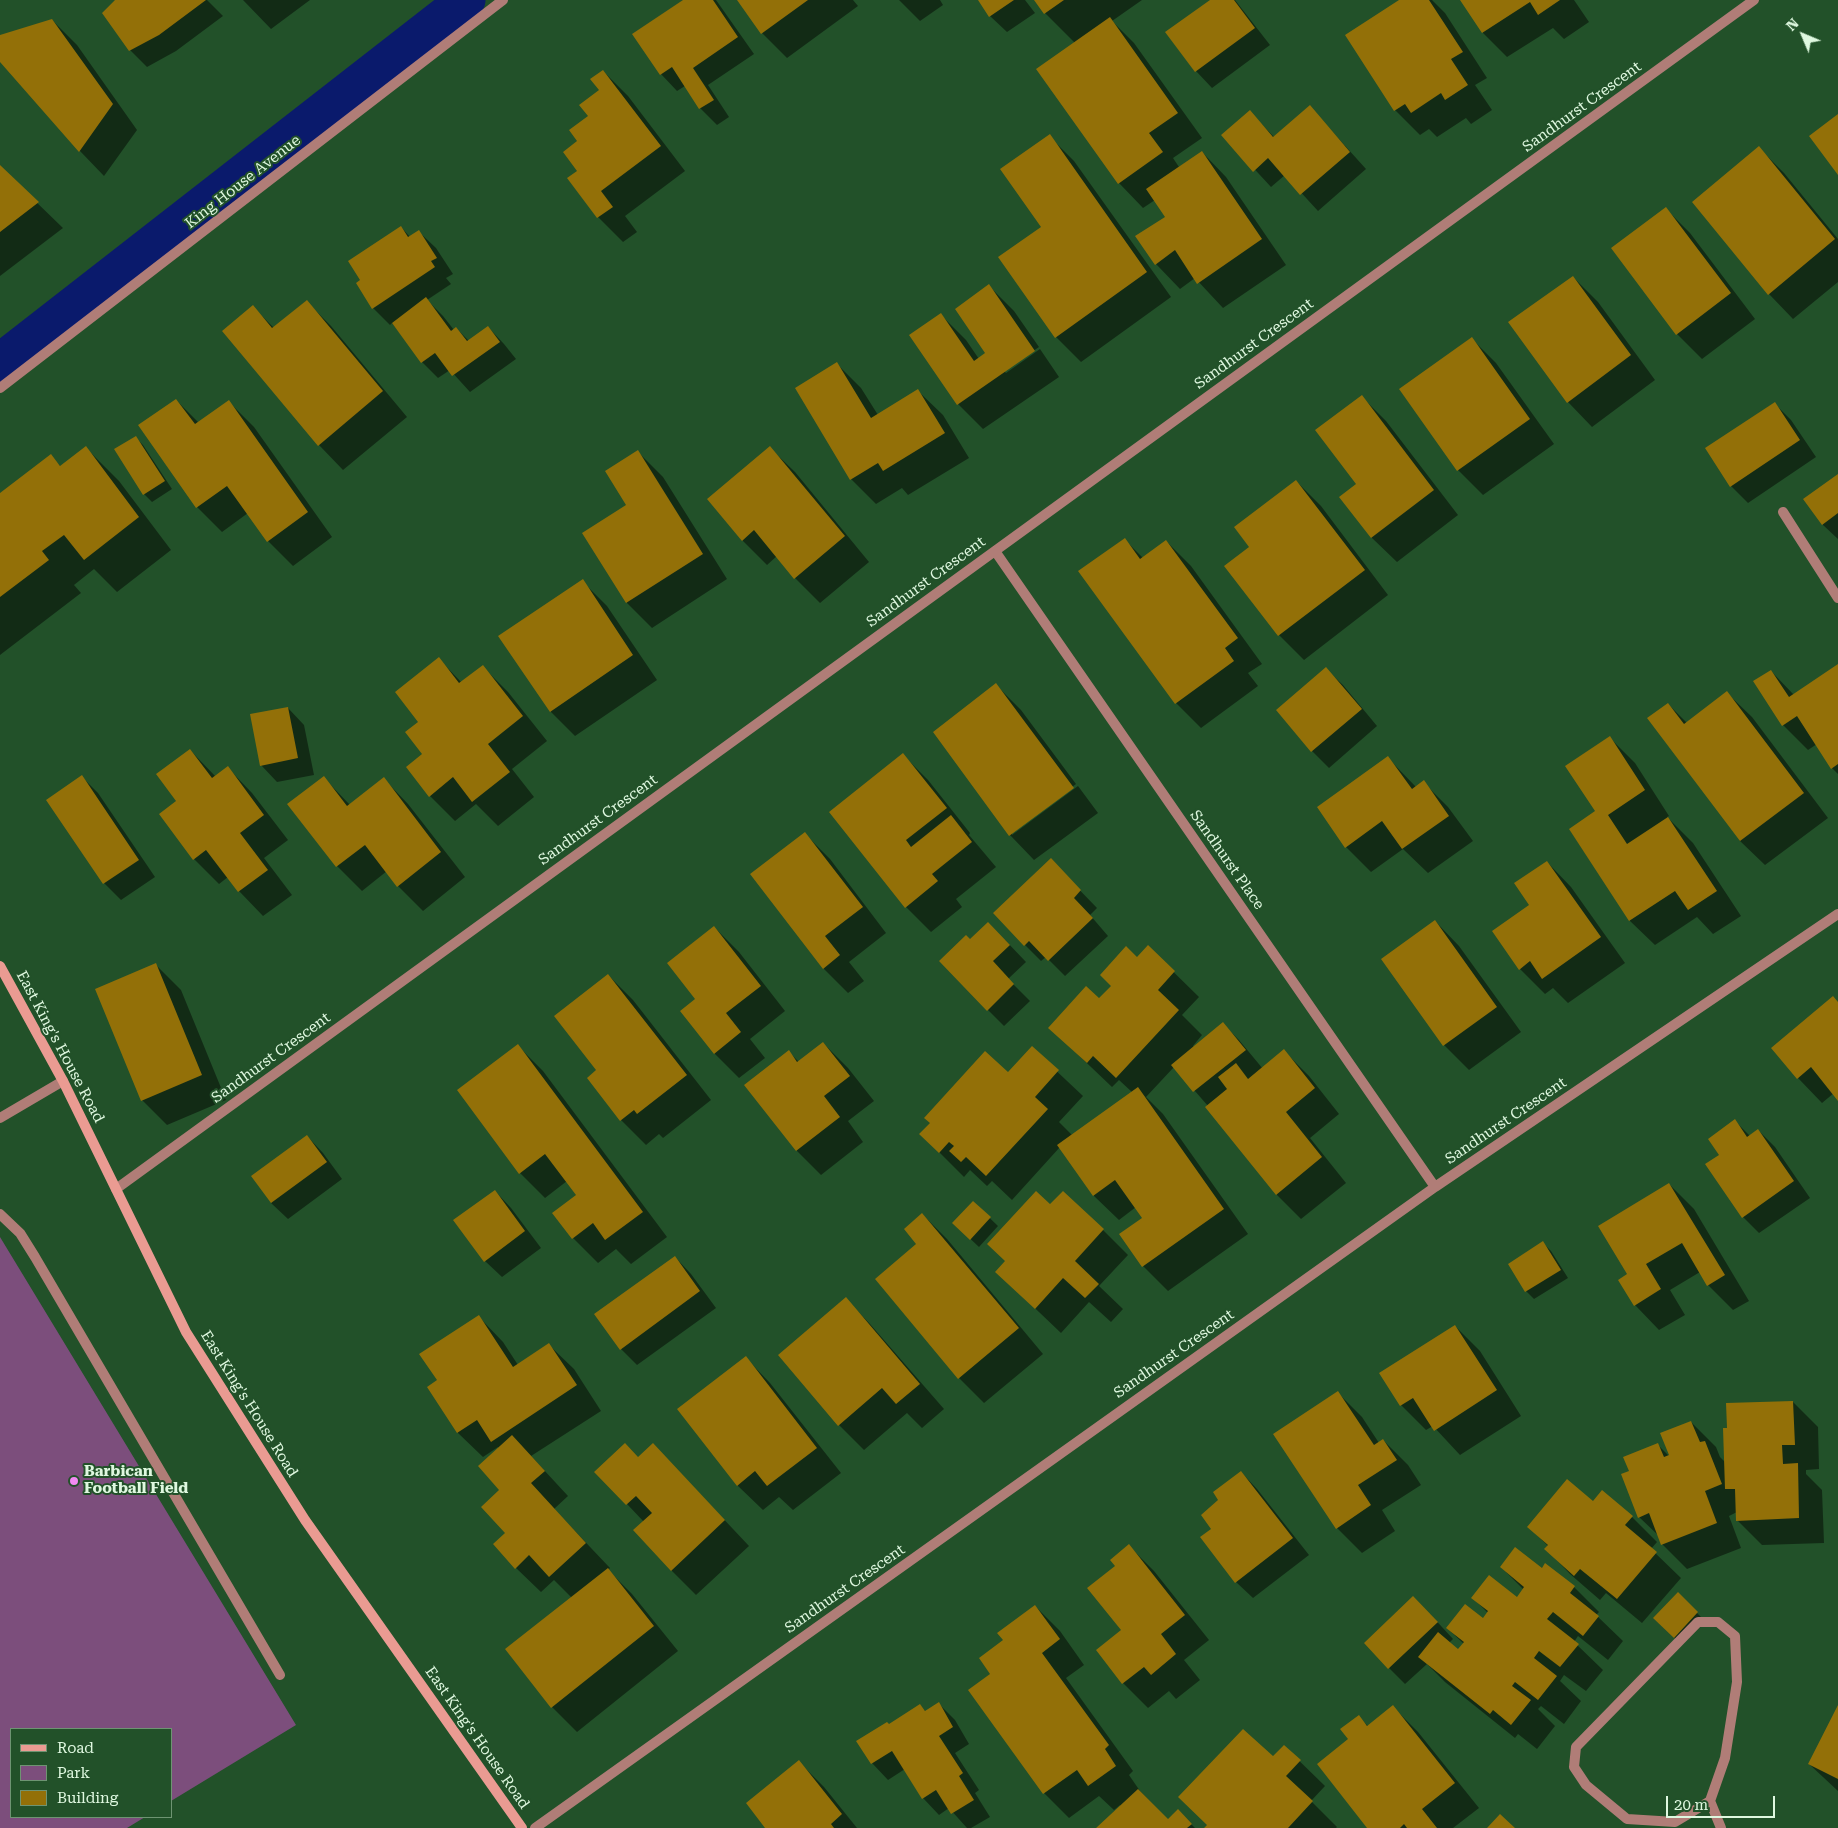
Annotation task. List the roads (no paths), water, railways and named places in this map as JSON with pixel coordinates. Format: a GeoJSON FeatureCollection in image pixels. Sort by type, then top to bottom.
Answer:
{"type":"FeatureCollection","features":[{"type":"Feature","properties":{"kind":"main road","name":"East King's House Road"},"geometry":{"type":"LineString","coordinates":[[0,966],[63,1081],[186,1332],[305,1520],[522,1828]]}},
{"type":"Feature","properties":{"kind":"street","name":"King House Avenue"},"geometry":{"type":"LineString","coordinates":[[0,388],[503,0]]}},
{"type":"Feature","properties":{"kind":"street","name":"Sandhurst Crescent"},"geometry":{"type":"LineString","coordinates":[[116,1189],[1754,0]]}},
{"type":"Feature","properties":{"kind":"street"},"geometry":{"type":"LineString","coordinates":[[1783,512],[1838,598]]}},
{"type":"Feature","properties":{"kind":"street","name":"Sandhurst Place"},"geometry":{"type":"LineString","coordinates":[[995,551],[1435,1187]]}},
{"type":"Feature","properties":{"kind":"street","name":"Sandhurst Crescent"},"geometry":{"type":"LineString","coordinates":[[535,1828],[1435,1187],[1838,914]]}},
{"type":"Feature","properties":{"kind":"street"},"geometry":{"type":"LineString","coordinates":[[0,1118],[63,1081]]}},
{"type":"Feature","properties":{"kind":"street"},"geometry":{"type":"LineString","coordinates":[[0,1214],[20,1233],[35,1257],[280,1676]]}},
{"type":"Feature","properties":{"kind":"street"},"geometry":{"type":"LineString","coordinates":[[1710,1801],[1676,1822],[1627,1819],[1586,1786],[1574,1767],[1576,1747],[1698,1622],[1718,1622],[1734,1636],[1737,1682],[1725,1758],[1710,1801],[1721,1828]]}},
{"type":"Feature","properties":{"kind":"waterway"},"geometry":{"type":"LineString","coordinates":[[0,363],[466,0]]}},
{"type":"Feature","properties":{"kind":"place","name":"Barbican Football Field"},"geometry":{"type":"Point","coordinates":[74,1481]}}]}
